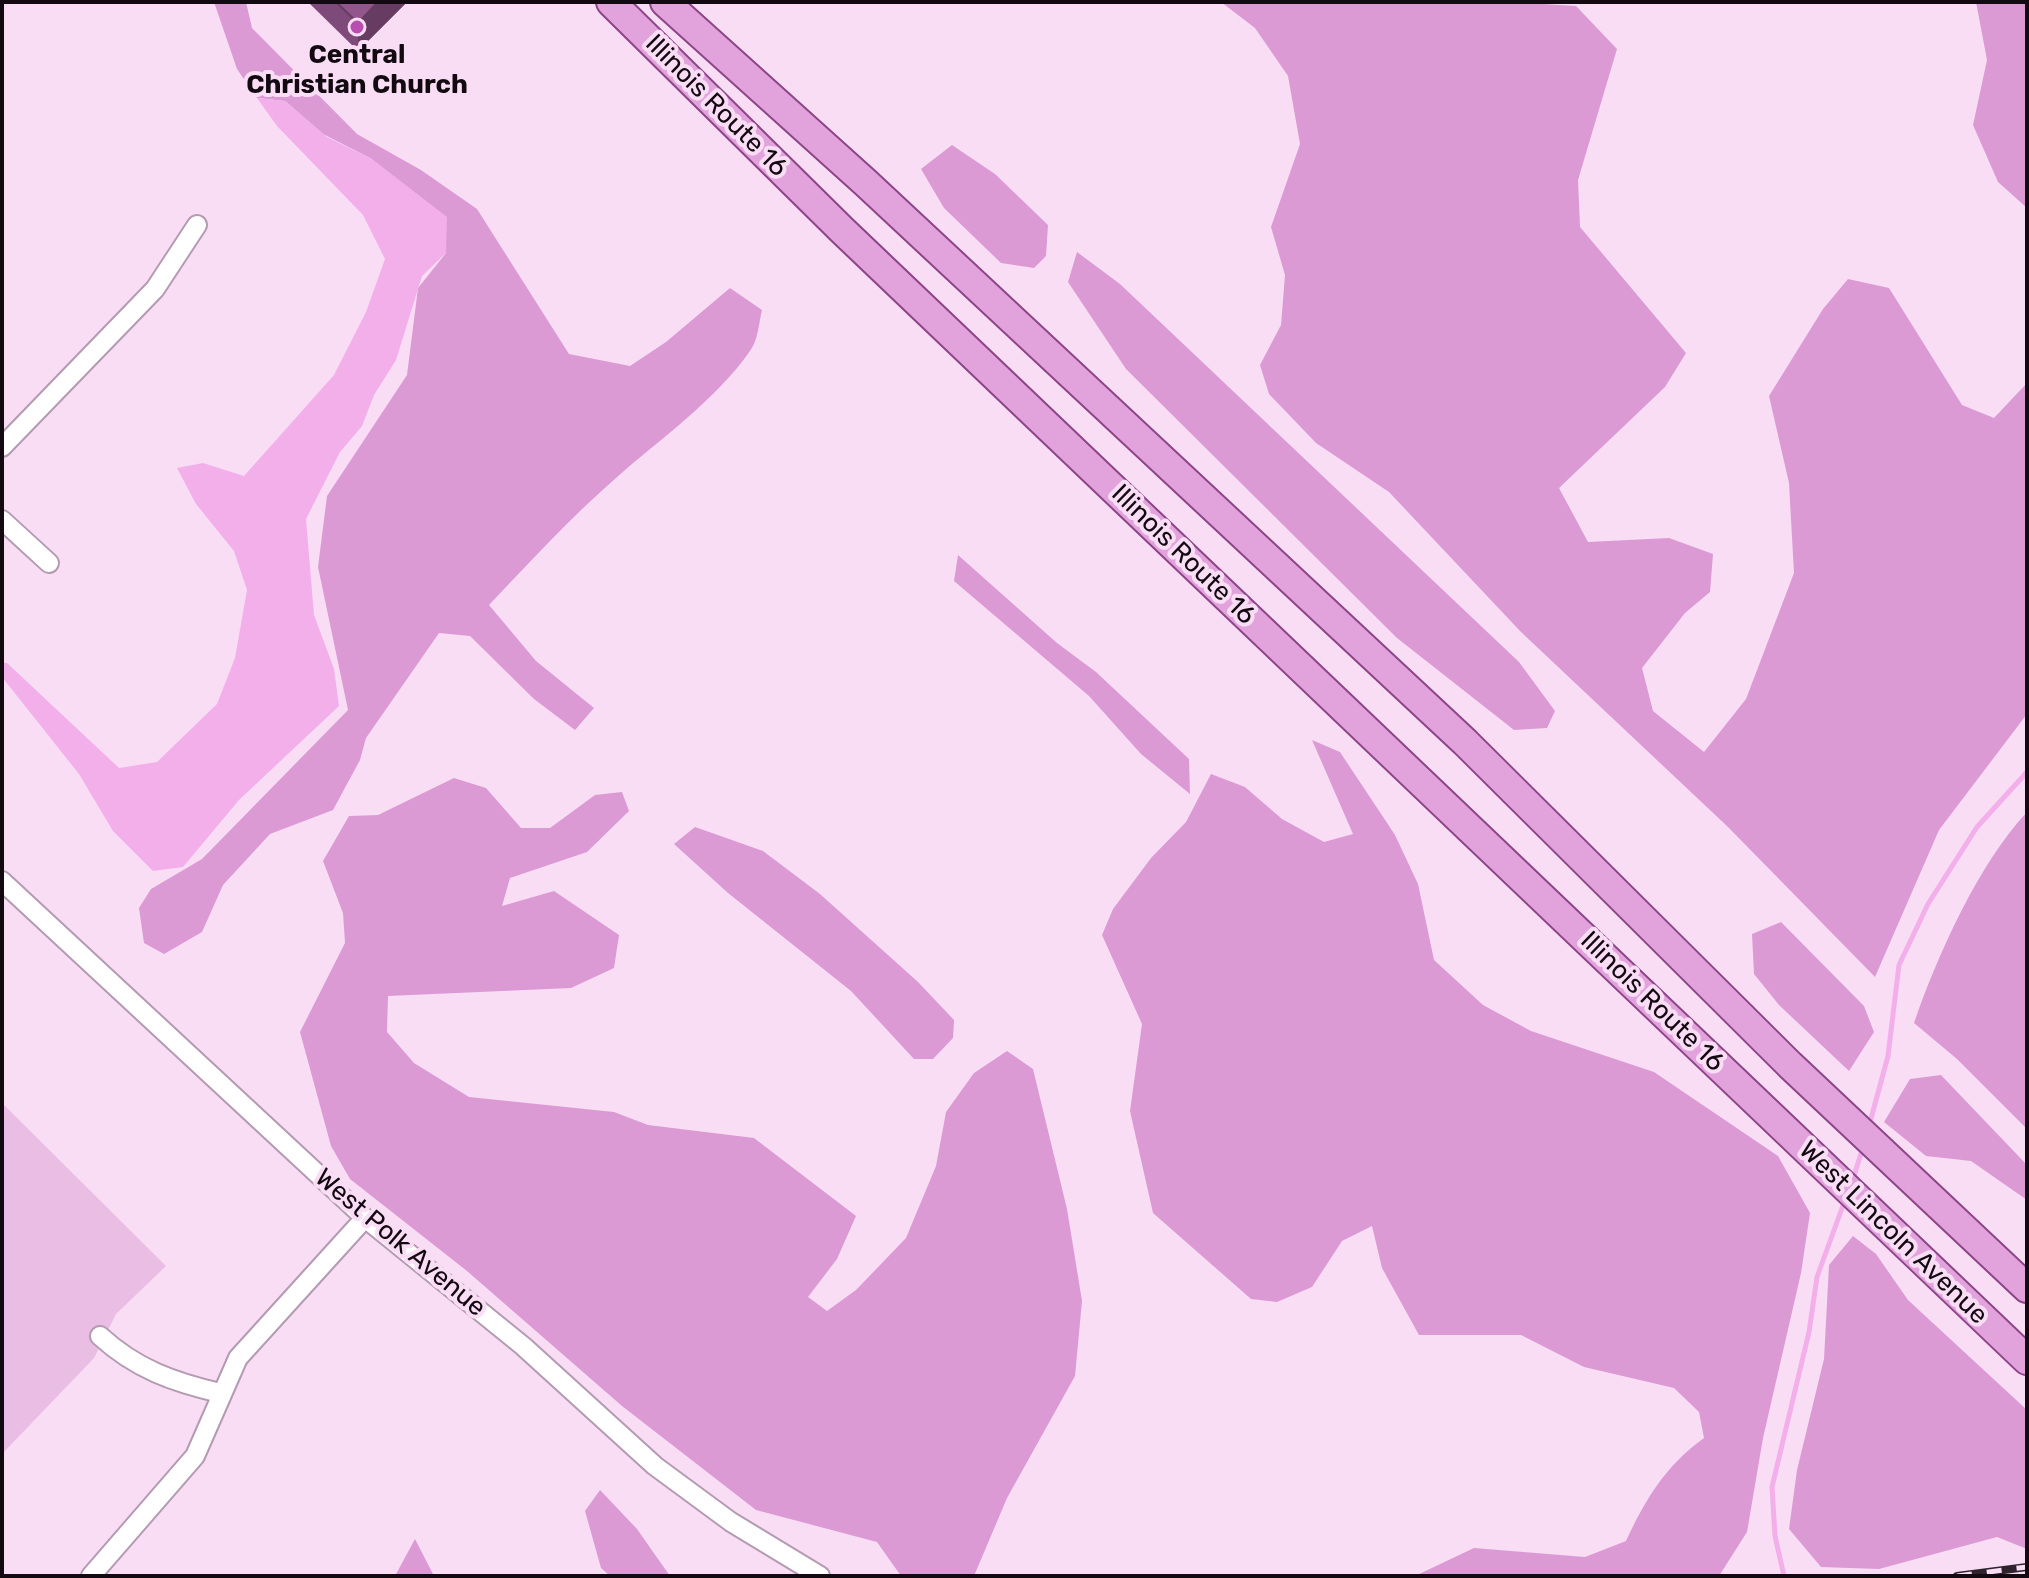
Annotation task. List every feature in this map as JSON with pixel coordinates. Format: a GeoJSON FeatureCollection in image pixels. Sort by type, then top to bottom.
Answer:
{"type":"FeatureCollection","features":[{"type":"Feature","properties":{"kind":"main road","name":"Illinois Route 16"},"geometry":{"type":"LineString","coordinates":[[611,2],[842,230],[1759,1105]]}},
{"type":"Feature","properties":{"kind":"main road","name":"Illinois Route 16"},"geometry":{"type":"LineString","coordinates":[[665,2],[866,183],[1465,742],[1790,1065]]}},
{"type":"Feature","properties":{"kind":"main road","name":"West Lincoln Avenue"},"geometry":{"type":"LineString","coordinates":[[1790,1065],[2027,1288]]}},
{"type":"Feature","properties":{"kind":"main road","name":"West Lincoln Avenue"},"geometry":{"type":"LineString","coordinates":[[1759,1105],[2027,1360]]}},
{"type":"Feature","properties":{"kind":"street"},"geometry":{"type":"LineString","coordinates":[[2,447],[155,289],[197,225]]}},
{"type":"Feature","properties":{"kind":"street"},"geometry":{"type":"LineString","coordinates":[[2,520],[49,563]]}},
{"type":"Feature","properties":{"kind":"street","name":"West Polk Avenue"},"geometry":{"type":"LineString","coordinates":[[2,881],[365,1218],[523,1346],[693,1497],[820,1576]]}},
{"type":"Feature","properties":{"kind":"street"},"geometry":{"type":"LineString","coordinates":[[91,1576],[195,1456],[207,1433],[220,1393],[238,1358],[365,1218]]}},
{"type":"Feature","properties":{"kind":"street"},"geometry":{"type":"LineString","coordinates":[[100,1336],[131,1362],[155,1375],[220,1393]]}},
{"type":"Feature","properties":{"kind":"shaded area"},"geometry":{"type":"Polygon","coordinates":[[[214,2],[246,2],[252,28],[357,134],[421,170],[477,209],[569,354],[630,366],[666,342],[730,288],[762,310],[753,347],[721,386],[583,508],[489,605],[536,661],[594,708],[575,730],[534,699],[470,636],[439,633],[366,738],[360,760],[333,810],[270,834],[223,885],[202,932],[164,954],[144,943],[139,908],[151,889],[202,859],[348,710],[318,567],[327,496],[407,375],[418,288],[446,253],[372,159],[323,134],[285,101],[257,98],[237,69],[214,2]]]}},
{"type":"Feature","properties":{"kind":"shaded area"},"geometry":{"type":"Polygon","coordinates":[[[1221,2],[1511,2],[1576,6],[1617,49],[1578,180],[1580,227],[1686,353],[1665,387],[1559,488],[1588,542],[1669,538],[1713,554],[1710,592],[1685,613],[1642,668],[1653,711],[1704,752],[1746,699],[1794,573],[1789,483],[1769,396],[1823,309],[1848,279],[1889,288],[1962,405],[1994,418],[2027,383],[2027,714],[1939,830],[1875,977],[1728,827],[1521,632],[1389,492],[1316,443],[1269,394],[1260,365],[1281,325],[1285,275],[1271,227],[1300,144],[1288,76],[1255,28],[1221,2]]]}},
{"type":"Feature","properties":{"kind":"shaded area"},"geometry":{"type":"Polygon","coordinates":[[[1976,2],[2027,2],[2027,208],[1998,182],[1973,125],[1987,60],[1976,2]]]}},
{"type":"Feature","properties":{"kind":"shaded area"},"geometry":{"type":"Polygon","coordinates":[[[257,98],[285,101],[327,137],[372,159],[447,217],[446,253],[422,276],[396,360],[374,395],[362,426],[340,452],[306,519],[314,615],[334,669],[339,706],[239,800],[183,867],[153,871],[113,831],[79,774],[2,677],[2,663],[7,663],[119,768],[157,762],[217,704],[235,658],[247,590],[234,551],[196,504],[177,468],[203,463],[244,476],[334,375],[366,312],[385,259],[363,215],[277,126],[257,98]]]}},
{"type":"Feature","properties":{"kind":"shaded area"},"geometry":{"type":"Polygon","coordinates":[[[952,145],[995,174],[1048,225],[1046,256],[1034,268],[1001,263],[944,208],[921,169],[952,145]]]}},
{"type":"Feature","properties":{"kind":"shaded area"},"geometry":{"type":"Polygon","coordinates":[[[1077,252],[1120,284],[1519,662],[1555,711],[1547,728],[1514,730],[1397,638],[1126,369],[1068,282],[1077,252]]]}},
{"type":"Feature","properties":{"kind":"shaded area"},"geometry":{"type":"Polygon","coordinates":[[[958,555],[1057,643],[1096,672],[1189,759],[1190,794],[1141,754],[1089,696],[954,581],[958,555]]]}},
{"type":"Feature","properties":{"kind":"shaded area"},"geometry":{"type":"Polygon","coordinates":[[[1312,740],[1340,752],[1395,835],[1418,884],[1434,960],[1483,1005],[1531,1031],[1654,1072],[1778,1156],[1810,1213],[1801,1273],[1763,1438],[1747,1532],[1719,1576],[1415,1576],[1474,1548],[1585,1557],[1626,1541],[1658,1484],[1678,1460],[1704,1438],[1699,1412],[1674,1388],[1584,1367],[1521,1335],[1419,1335],[1382,1268],[1372,1226],[1342,1241],[1312,1287],[1277,1302],[1251,1299],[1153,1213],[1130,1111],[1142,1024],[1102,935],[1113,909],[1151,858],[1186,822],[1211,774],[1245,787],[1282,819],[1324,842],[1353,834],[1312,740]]]}},
{"type":"Feature","properties":{"kind":"shaded area"},"geometry":{"type":"Polygon","coordinates":[[[454,778],[486,788],[521,828],[550,828],[595,795],[622,792],[629,811],[587,852],[510,878],[502,906],[554,891],[619,935],[614,968],[571,988],[388,996],[387,1032],[414,1063],[469,1097],[614,1112],[648,1125],[754,1138],[856,1216],[837,1259],[808,1297],[827,1311],[856,1290],[906,1238],[936,1166],[946,1112],[974,1073],[1007,1051],[1033,1069],[1067,1209],[1082,1301],[1075,1376],[1007,1498],[974,1576],[901,1576],[877,1542],[756,1510],[622,1406],[467,1271],[350,1179],[331,1146],[300,1032],[345,943],[343,913],[323,861],[349,816],[378,815],[454,778]]]}},
{"type":"Feature","properties":{"kind":"shaded area"},"geometry":{"type":"Polygon","coordinates":[[[2027,812],[2027,1129],[1957,1059],[1914,1023],[1961,912],[1992,857],[2027,812]]]}},
{"type":"Feature","properties":{"kind":"shaded area"},"geometry":{"type":"Polygon","coordinates":[[[695,827],[763,851],[820,894],[918,982],[954,1020],[953,1038],[933,1059],[914,1059],[851,991],[728,893],[674,844],[695,827]]]}},
{"type":"Feature","properties":{"kind":"shaded area"},"geometry":{"type":"Polygon","coordinates":[[[1781,922],[1864,1006],[1874,1032],[1849,1071],[1779,1005],[1754,974],[1752,934],[1781,922]]]}},
{"type":"Feature","properties":{"kind":"shaded area"},"geometry":{"type":"Polygon","coordinates":[[[1941,1075],[2027,1165],[2027,1200],[1971,1161],[1926,1156],[1884,1122],[1910,1079],[1941,1075]]]}},
{"type":"Feature","properties":{"kind":"shaded area"},"geometry":{"type":"Polygon","coordinates":[[[2,1103],[166,1266],[116,1314],[94,1358],[2,1454],[2,1103]]]}},
{"type":"Feature","properties":{"kind":"shaded area"},"geometry":{"type":"Polygon","coordinates":[[[1853,1236],[1876,1254],[1908,1300],[2027,1410],[2027,1549],[1997,1537],[1879,1569],[1821,1567],[1789,1529],[1797,1470],[1824,1359],[1829,1265],[1853,1236]]]}},
{"type":"Feature","properties":{"kind":"shaded area"},"geometry":{"type":"Polygon","coordinates":[[[600,1490],[637,1529],[670,1576],[610,1576],[601,1568],[585,1511],[600,1490]]]}},
{"type":"Feature","properties":{"kind":"shaded area"},"geometry":{"type":"Polygon","coordinates":[[[415,1539],[434,1576],[395,1576],[415,1539]]]}},
{"type":"Feature","properties":{"kind":"building"},"geometry":{"type":"Polygon","coordinates":[[[336,2],[378,2],[358,23],[336,2]]]}},
{"type":"Feature","properties":{"kind":"waterway"},"geometry":{"type":"LineString","coordinates":[[1869,1126],[1888,1056],[1899,965],[1928,904],[1977,827],[2027,772]]}},
{"type":"Feature","properties":{"kind":"waterway"},"geometry":{"type":"LineString","coordinates":[[1853,1179],[1863,1147]]}},
{"type":"Feature","properties":{"kind":"waterway"},"geometry":{"type":"LineString","coordinates":[[1784,1576],[1775,1536],[1772,1487],[1809,1332],[1817,1277],[1845,1200]]}},
{"type":"Feature","properties":{"kind":"railway"},"geometry":{"type":"LineString","coordinates":[[1957,1576],[2027,1567]]}},
{"type":"Feature","properties":{"kind":"place","name":"Central Christian Church"},"geometry":{"type":"Point","coordinates":[357,27]}}]}
